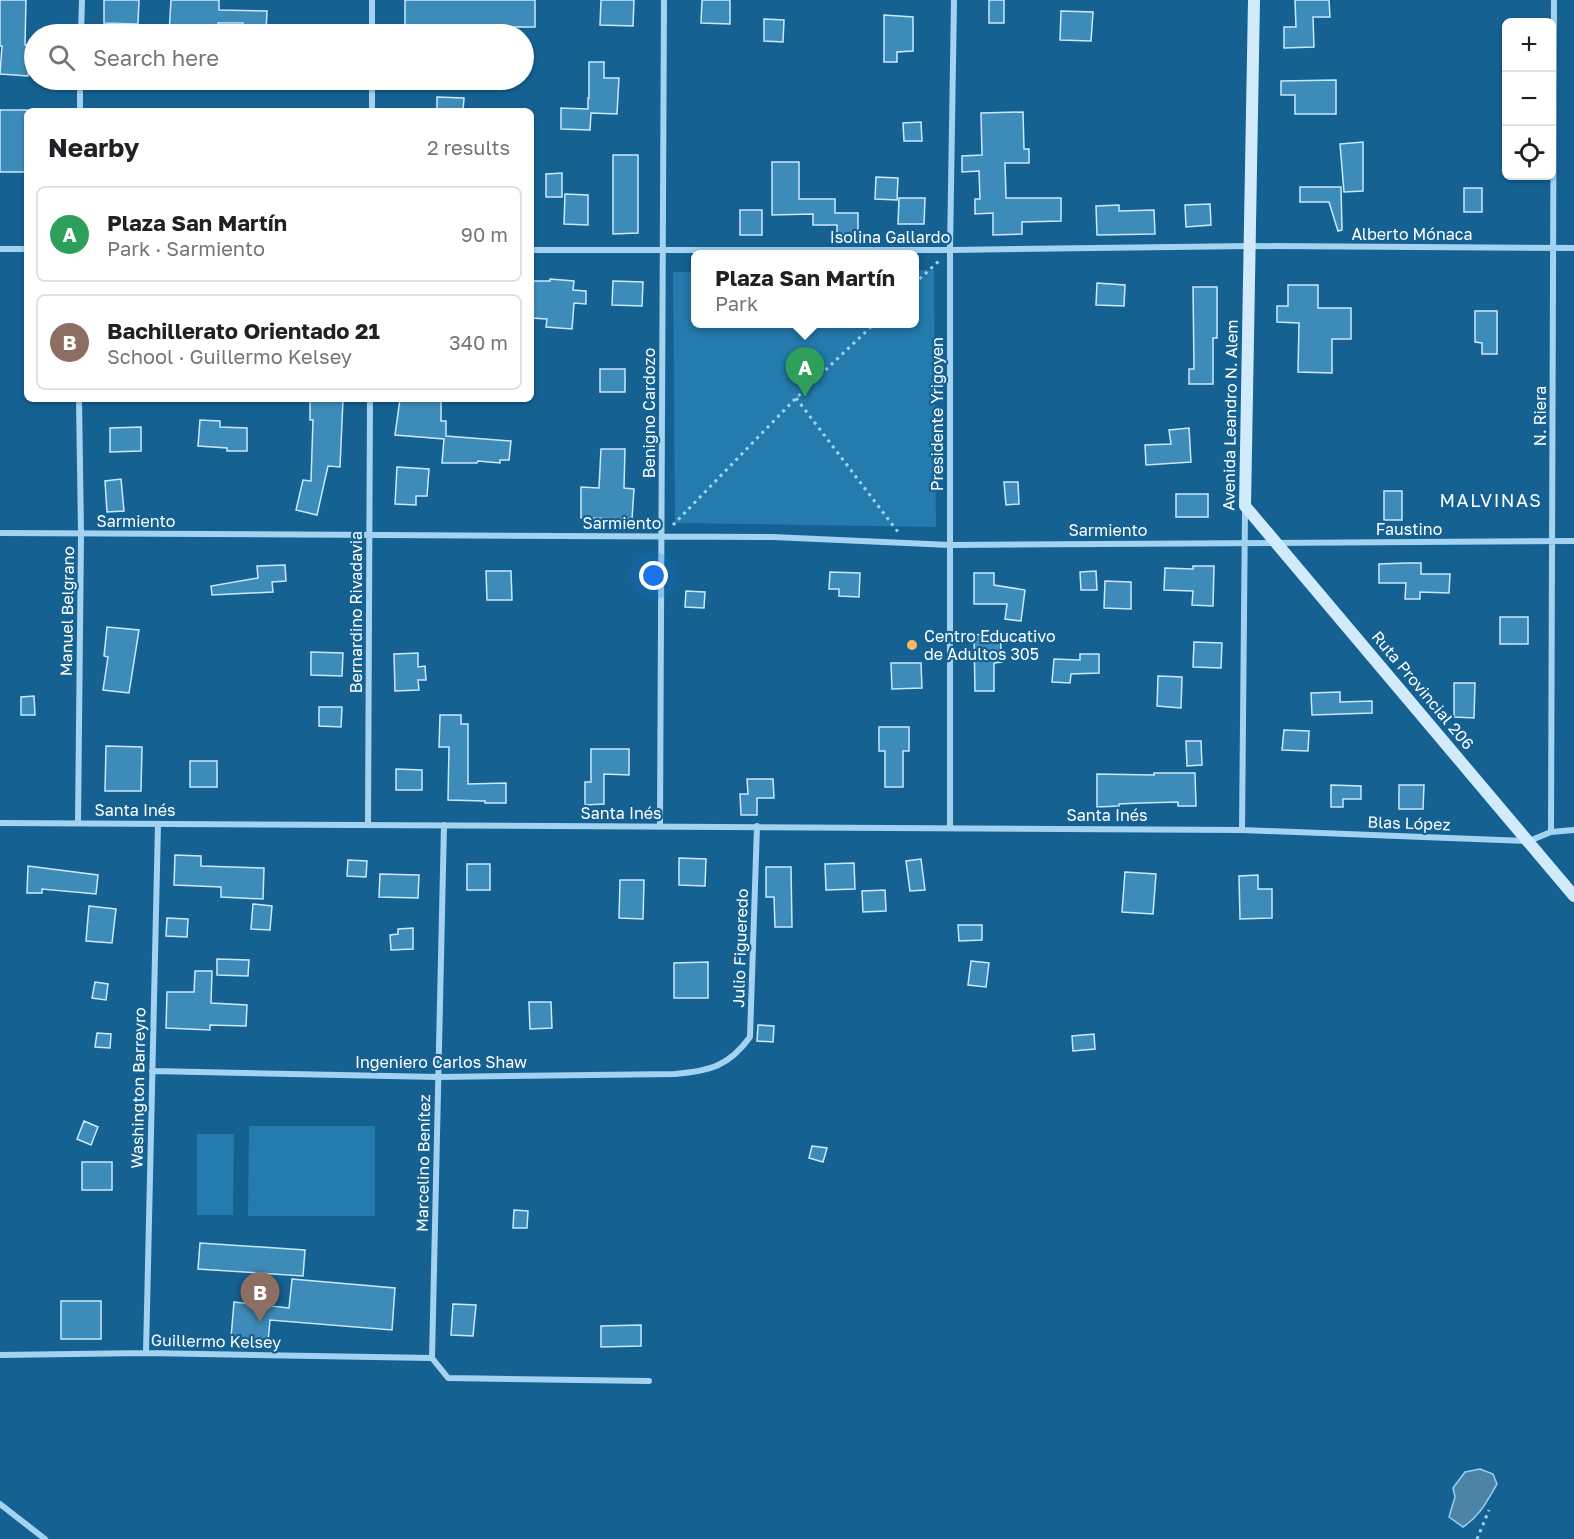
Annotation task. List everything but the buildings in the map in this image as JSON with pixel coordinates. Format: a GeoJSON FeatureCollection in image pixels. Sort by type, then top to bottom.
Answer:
{"type":"FeatureCollection","features":[{"type":"Feature","properties":{"kind":"main road","name":"Avenida Leandro N. Alem"},"geometry":{"type":"LineString","coordinates":[[1245,506],[1254,0]]}},
{"type":"Feature","properties":{"kind":"main road","name":"Ruta Provincial 206"},"geometry":{"type":"LineString","coordinates":[[1245,506],[1574,896]]}},
{"type":"Feature","properties":{"kind":"street"},"geometry":{"type":"LineString","coordinates":[[81,24],[82,0]]}},
{"type":"Feature","properties":{"kind":"street"},"geometry":{"type":"LineString","coordinates":[[372,0],[372,24]]}},
{"type":"Feature","properties":{"kind":"street","name":"Benigno Cardozo"},"geometry":{"type":"LineString","coordinates":[[660,826],[664,0]]}},
{"type":"Feature","properties":{"kind":"street","name":"Presidente Yrigoyen"},"geometry":{"type":"LineString","coordinates":[[950,828],[950,250],[954,0]]}},
{"type":"Feature","properties":{"kind":"street","name":"N. Riera"},"geometry":{"type":"LineString","coordinates":[[1551,832],[1554,0]]}},
{"type":"Feature","properties":{"kind":"street"},"geometry":{"type":"LineString","coordinates":[[80,90],[80,108]]}},
{"type":"Feature","properties":{"kind":"street"},"geometry":{"type":"LineString","coordinates":[[372,90],[372,108]]}},
{"type":"Feature","properties":{"kind":"street","name":"Isolina Gallardo"},"geometry":{"type":"LineString","coordinates":[[534,250],[950,250],[1250,246]]}},
{"type":"Feature","properties":{"kind":"street","name":"Alberto Mónaca"},"geometry":{"type":"LineString","coordinates":[[1250,246],[1574,248]]}},
{"type":"Feature","properties":{"kind":"street"},"geometry":{"type":"LineString","coordinates":[[0,249],[24,249]]}},
{"type":"Feature","properties":{"kind":"street","name":"Manuel Belgrano"},"geometry":{"type":"LineString","coordinates":[[78,824],[81,534],[79,402]]}},
{"type":"Feature","properties":{"kind":"street","name":"Bernardino Rivadavia"},"geometry":{"type":"LineString","coordinates":[[368,825],[370,402]]}},
{"type":"Feature","properties":{"kind":"street","name":"Avenida Leandro N. Alem"},"geometry":{"type":"LineString","coordinates":[[1242,830],[1245,506]]}},
{"type":"Feature","properties":{"kind":"street","name":"Sarmiento"},"geometry":{"type":"LineString","coordinates":[[0,533],[773,537],[951,544],[1244,543]]}},
{"type":"Feature","properties":{"kind":"street","name":"Faustino"},"geometry":{"type":"LineString","coordinates":[[1244,543],[1574,541]]}},
{"type":"Feature","properties":{"kind":"street","name":"Santa Inés"},"geometry":{"type":"LineString","coordinates":[[0,823],[1242,830]]}},
{"type":"Feature","properties":{"kind":"street","name":"Washington Barreyro"},"geometry":{"type":"LineString","coordinates":[[146,1353],[158,824]]}},
{"type":"Feature","properties":{"kind":"street","name":"Marcelino Benítez"},"geometry":{"type":"LineString","coordinates":[[432,1358],[444,825]]}},
{"type":"Feature","properties":{"kind":"street","name":"Julio Figueredo"},"geometry":{"type":"LineString","coordinates":[[727,1062],[741,1050],[750,1037],[757,826]]}},
{"type":"Feature","properties":{"kind":"street","name":"Blas López"},"geometry":{"type":"LineString","coordinates":[[1242,830],[1529,841],[1551,832],[1574,830]]}},
{"type":"Feature","properties":{"kind":"street","name":"Ingeniero Carlos Shaw"},"geometry":{"type":"LineString","coordinates":[[152,1071],[438,1077],[675,1074],[704,1071],[727,1062]]}},
{"type":"Feature","properties":{"kind":"street","name":"Guillermo Kelsey"},"geometry":{"type":"LineString","coordinates":[[0,1355],[146,1353],[432,1358]]}},
{"type":"Feature","properties":{"kind":"street"},"geometry":{"type":"LineString","coordinates":[[432,1358],[448,1378],[649,1381]]}},
{"type":"Feature","properties":{"kind":"street"},"geometry":{"type":"LineString","coordinates":[[0,1504],[45,1539]]}},
{"type":"Feature","properties":{"kind":"path"},"geometry":{"type":"LineString","coordinates":[[919,280],[950,250]]}},
{"type":"Feature","properties":{"kind":"path"},"geometry":{"type":"LineString","coordinates":[[662,537],[796,398],[870,328]]}},
{"type":"Feature","properties":{"kind":"path"},"geometry":{"type":"LineString","coordinates":[[796,398],[906,543]]}},
{"type":"Feature","properties":{"kind":"path"},"geometry":{"type":"LineString","coordinates":[[1477,1539],[1489,1510]]}},
{"type":"Feature","properties":{"kind":"shaded area"},"geometry":{"type":"Polygon","coordinates":[[[919,270],[934,270],[936,527],[675,523],[673,272],[691,272],[691,328],[919,328],[919,270]]]}},
{"type":"Feature","properties":{"kind":"shaded area"},"geometry":{"type":"Polygon","coordinates":[[[249,1126],[375,1126],[375,1216],[248,1216],[249,1126]]]}},
{"type":"Feature","properties":{"kind":"shaded area"},"geometry":{"type":"Polygon","coordinates":[[[197,1134],[234,1134],[233,1215],[197,1215],[197,1134]]]}},
{"type":"Feature","properties":{"kind":"shaded area"},"geometry":{"type":"Polygon","coordinates":[[[1480,1469],[1493,1474],[1497,1484],[1479,1513],[1463,1527],[1449,1517],[1455,1497],[1453,1488],[1465,1472],[1480,1469]]]}},
{"type":"Feature","properties":{"kind":"place","name":"Plaza San Martín"},"geometry":{"type":"Point","coordinates":[805,397]}},
{"type":"Feature","properties":{"kind":"place","name":"Centro Educativo de Adultos 305"},"geometry":{"type":"Point","coordinates":[912,645]}},
{"type":"Feature","properties":{"kind":"place","name":"Bachillerato Orientado 21"},"geometry":{"type":"Point","coordinates":[260,1322]}},
{"type":"Feature","properties":{"kind":"district","name":"MALVINAS"},"geometry":{"type":"Point","coordinates":[1491,500]}}]}
